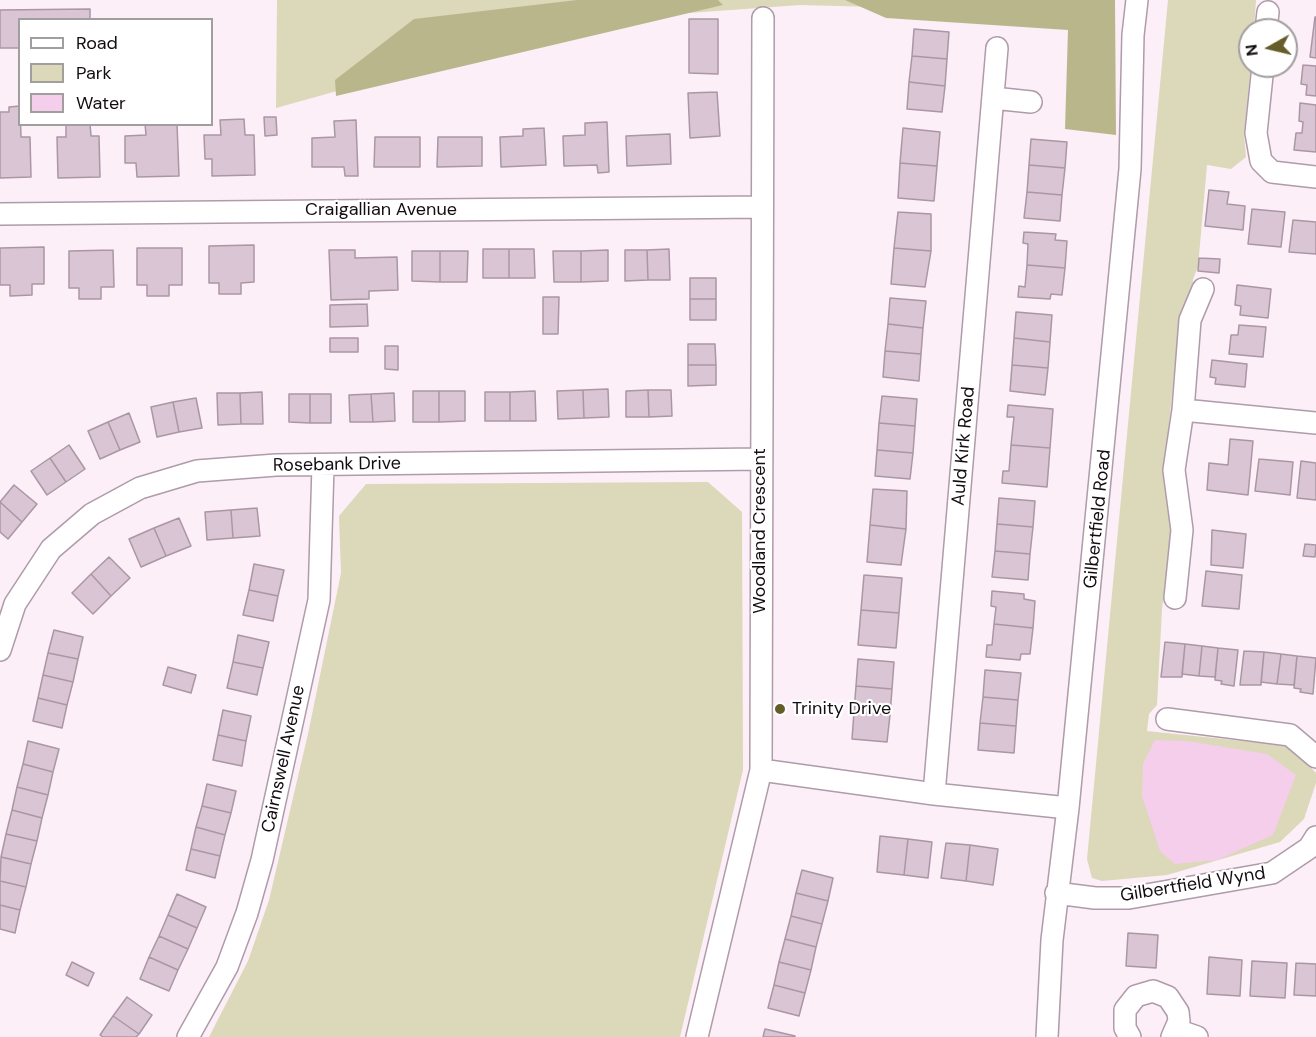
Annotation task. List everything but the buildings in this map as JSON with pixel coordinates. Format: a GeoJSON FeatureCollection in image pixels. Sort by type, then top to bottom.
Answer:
{"type":"FeatureCollection","features":[{"type":"Feature","properties":{"kind":"street","name":"Gilbertfield Road"},"geometry":{"type":"LineString","coordinates":[[1047,1037],[1056,893],[1068,808],[1130,169],[1133,35],[1137,0]]}},
{"type":"Feature","properties":{"kind":"street","name":"Woodland Crescent"},"geometry":{"type":"LineString","coordinates":[[697,1037],[760,770],[763,18]]}},
{"type":"Feature","properties":{"kind":"street","name":"Auld Kirk Road"},"geometry":{"type":"LineString","coordinates":[[934,794],[997,48]]}},
{"type":"Feature","properties":{"kind":"street"},"geometry":{"type":"LineString","coordinates":[[1262,78],[1256,134],[1261,161],[1272,172],[1316,177]]}},
{"type":"Feature","properties":{"kind":"street"},"geometry":{"type":"LineString","coordinates":[[993,98],[1031,102]]}},
{"type":"Feature","properties":{"kind":"street","name":"Craigallian Avenue"},"geometry":{"type":"LineString","coordinates":[[0,213],[762,207]]}},
{"type":"Feature","properties":{"kind":"street"},"geometry":{"type":"LineString","coordinates":[[1174,598],[1182,530],[1173,470],[1183,410],[1190,320],[1203,288]]}},
{"type":"Feature","properties":{"kind":"street"},"geometry":{"type":"LineString","coordinates":[[1183,410],[1316,423]]}},
{"type":"Feature","properties":{"kind":"street","name":"Rosebank Drive"},"geometry":{"type":"LineString","coordinates":[[0,650],[15,604],[51,549],[92,514],[140,488],[198,471],[276,465],[760,459]]}},
{"type":"Feature","properties":{"kind":"street","name":"Cairnswell Avenue"},"geometry":{"type":"LineString","coordinates":[[188,1037],[227,967],[247,914],[262,860],[319,600],[323,466]]}},
{"type":"Feature","properties":{"kind":"street"},"geometry":{"type":"LineString","coordinates":[[1167,719],[1290,735],[1316,757]]}},
{"type":"Feature","properties":{"kind":"street"},"geometry":{"type":"LineString","coordinates":[[760,770],[934,794],[1068,808]]}},
{"type":"Feature","properties":{"kind":"street","name":"Gilbertfield Wynd"},"geometry":{"type":"LineString","coordinates":[[1056,893],[1095,898],[1129,898],[1272,873],[1309,848],[1316,837]]}},
{"type":"Feature","properties":{"kind":"street"},"geometry":{"type":"LineString","coordinates":[[1130,1037],[1125,1028],[1125,1010],[1136,996],[1144,992],[1161,993],[1174,1004],[1178,1012],[1174,1033],[1197,1037]]}},
{"type":"Feature","properties":{"kind":"green space"},"geometry":{"type":"Polygon","coordinates":[[[277,0],[1115,0],[1115,13],[800,5],[592,20],[276,108],[277,0]]]}},
{"type":"Feature","properties":{"kind":"green space"},"geometry":{"type":"Polygon","coordinates":[[[1168,0],[1256,0],[1255,18],[1238,18],[1238,78],[1250,78],[1244,134],[1246,157],[1231,169],[1207,165],[1198,267],[1193,279],[1192,297],[1180,313],[1165,465],[1173,514],[1162,609],[1157,705],[1149,714],[1147,731],[1290,746],[1316,773],[1316,783],[1304,819],[1280,842],[1167,875],[1102,881],[1092,878],[1087,859],[1168,0]]]}},
{"type":"Feature","properties":{"kind":"green space"},"geometry":{"type":"Polygon","coordinates":[[[708,482],[742,512],[743,770],[680,1037],[209,1037],[248,961],[269,900],[308,734],[341,573],[339,516],[366,484],[708,482]]]}},
{"type":"Feature","properties":{"kind":"shaded area"},"geometry":{"type":"Polygon","coordinates":[[[577,0],[718,0],[723,5],[336,96],[335,80],[414,19],[577,0]]]}},
{"type":"Feature","properties":{"kind":"shaded area"},"geometry":{"type":"Polygon","coordinates":[[[845,0],[1115,0],[1116,135],[1065,129],[1068,30],[886,18],[845,0]]]}},
{"type":"Feature","properties":{"kind":"water"},"geometry":{"type":"Polygon","coordinates":[[[1155,740],[1187,741],[1267,754],[1296,775],[1273,835],[1217,860],[1175,864],[1160,851],[1142,796],[1143,764],[1155,740]]]}},
{"type":"Feature","properties":{"kind":"place","name":"Trinity Drive"},"geometry":{"type":"Point","coordinates":[780,709]}}]}
